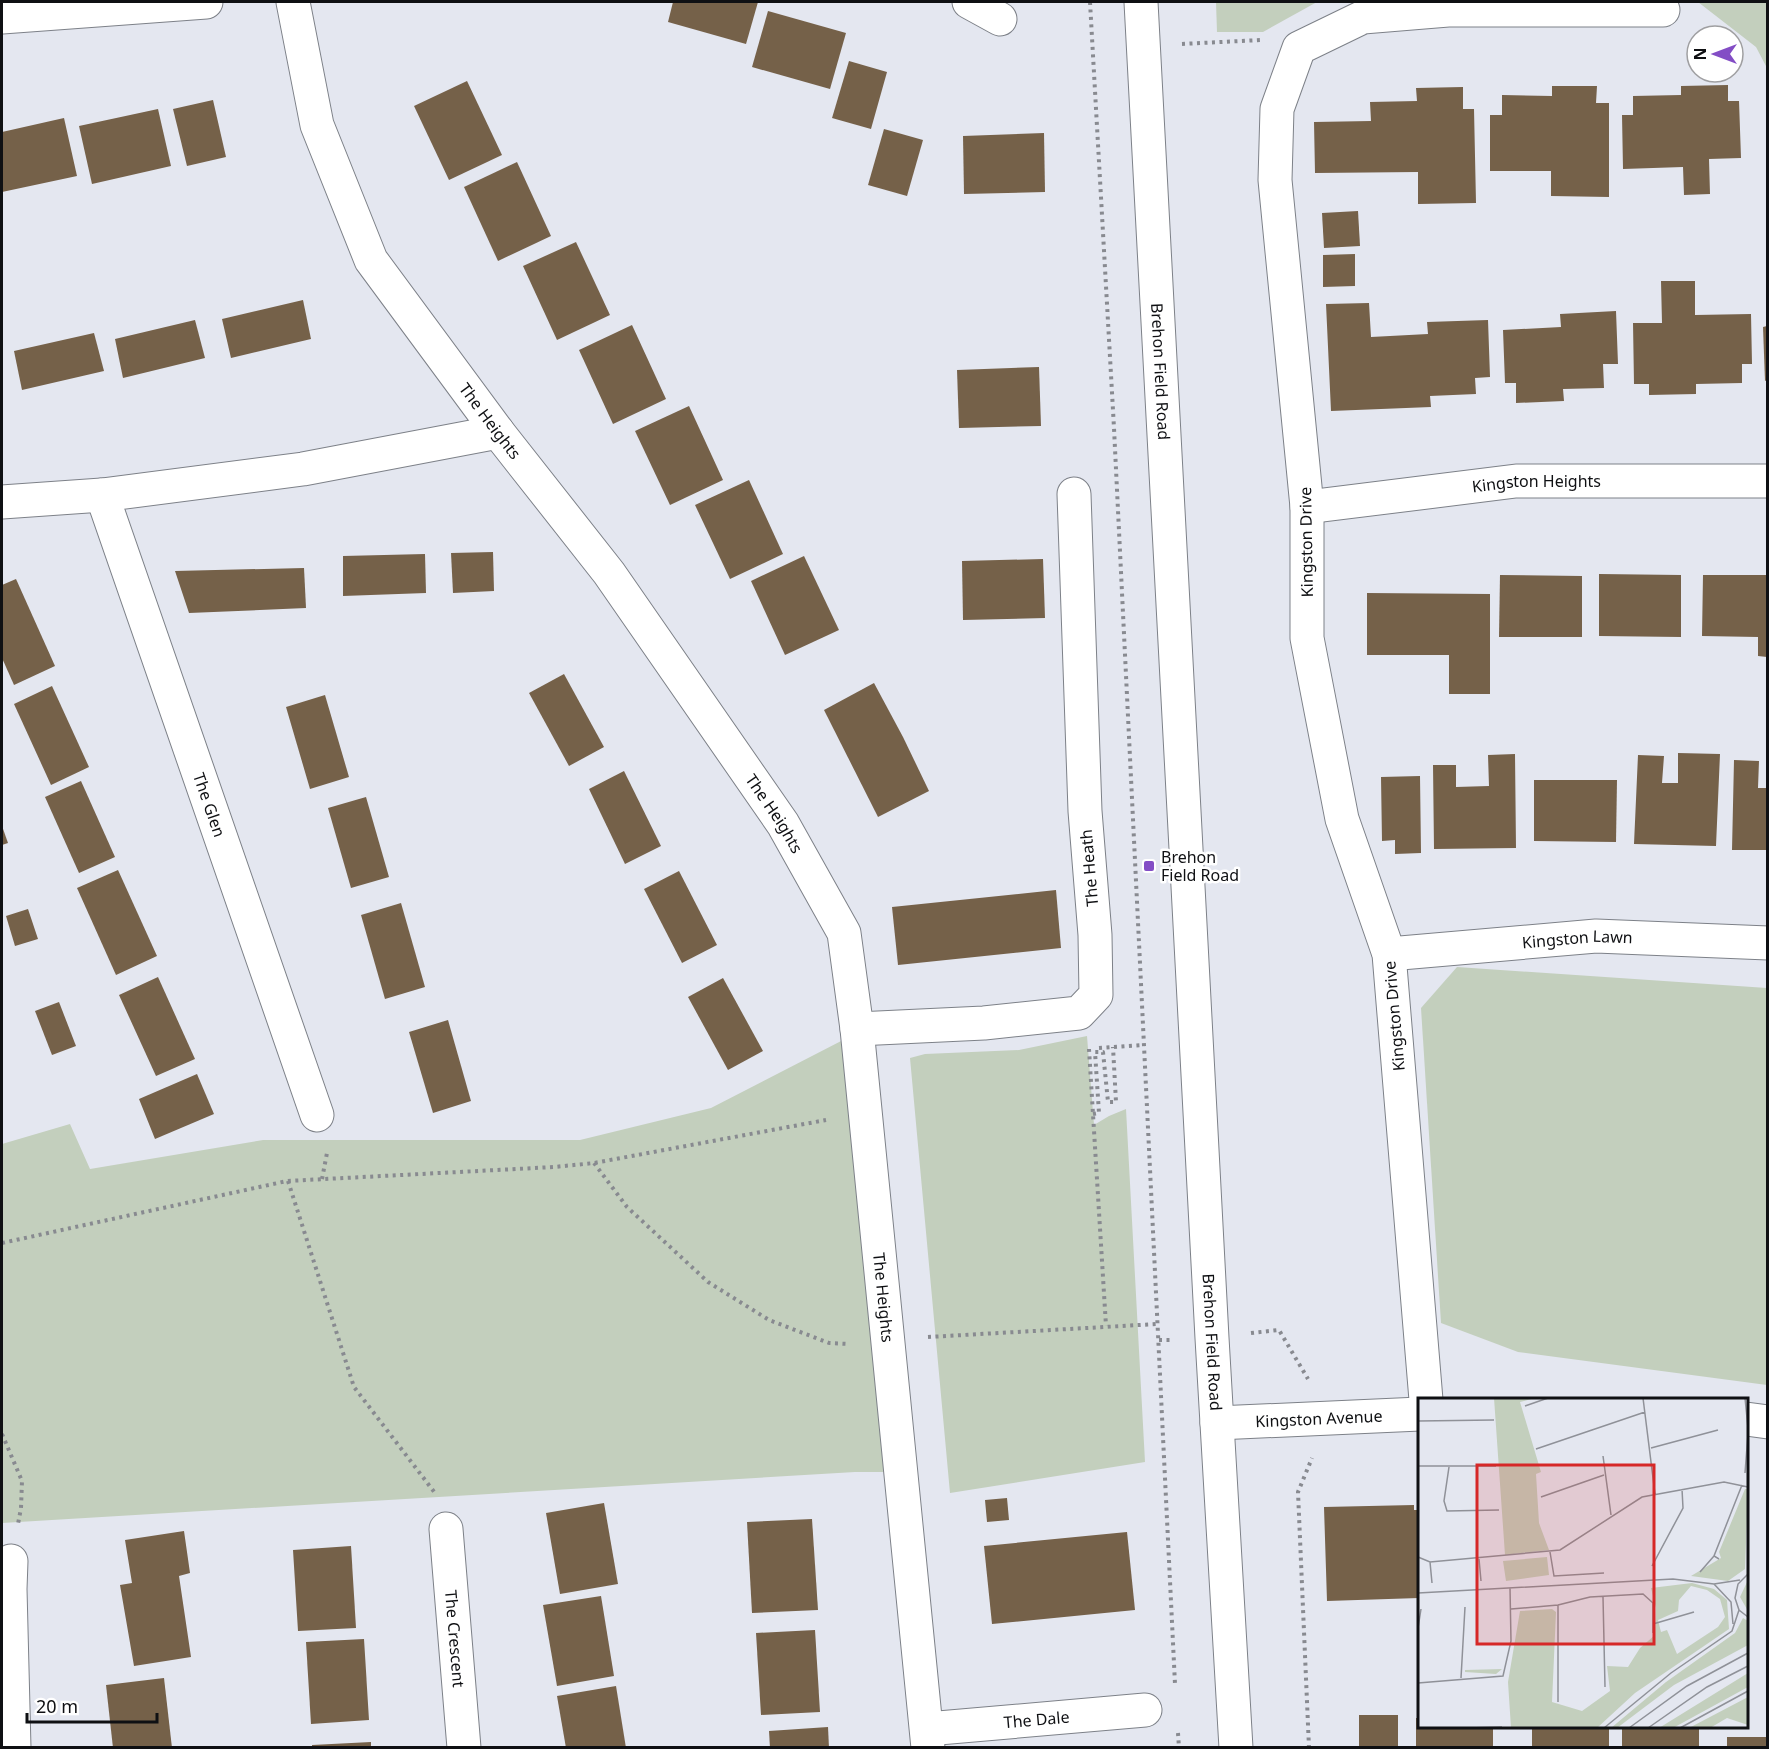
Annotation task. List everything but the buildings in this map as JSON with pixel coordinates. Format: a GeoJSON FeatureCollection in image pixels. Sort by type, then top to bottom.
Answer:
{"type":"FeatureCollection","features":[{"type":"Feature","properties":{"kind":"street"},"geometry":{"type":"LineString","coordinates":[[2,17],[206,2]]}},
{"type":"Feature","properties":{"kind":"street","name":"The Heights"},"geometry":{"type":"LineString","coordinates":[[293,2],[317,125],[371,260],[498,432],[609,573],[783,824],[843,933],[857,1029],[928,1738]]}},
{"type":"Feature","properties":{"kind":"street"},"geometry":{"type":"LineString","coordinates":[[969,2],[1000,19]]}},
{"type":"Feature","properties":{"kind":"street","name":"Brehon Field Road"},"geometry":{"type":"LineString","coordinates":[[1141,2],[1236,1748]]}},
{"type":"Feature","properties":{"kind":"street"},"geometry":{"type":"LineString","coordinates":[[1299,48],[1363,17],[1448,10],[1575,6],[1663,10]]}},
{"type":"Feature","properties":{"kind":"street","name":"Kingston Drive"},"geometry":{"type":"LineString","coordinates":[[1299,48],[1277,110],[1275,180],[1307,507],[1307,638],[1342,819],[1389,954],[1426,1398]]}},
{"type":"Feature","properties":{"kind":"street"},"geometry":{"type":"LineString","coordinates":[[2,502],[102,495],[303,469],[498,432]]}},
{"type":"Feature","properties":{"kind":"street","name":"Kingston Heights"},"geometry":{"type":"LineString","coordinates":[[1307,507],[1516,481],[1767,481]]}},
{"type":"Feature","properties":{"kind":"street","name":"The Heath"},"geometry":{"type":"LineString","coordinates":[[1074,494],[1084,811],[1095,935],[1096,995],[1079,1013]]}},
{"type":"Feature","properties":{"kind":"street","name":"The Glen"},"geometry":{"type":"LineString","coordinates":[[102,495],[317,1115]]}},
{"type":"Feature","properties":{"kind":"street","name":"Kingston Lawn"},"geometry":{"type":"LineString","coordinates":[[1389,954],[1596,936],[1767,943]]}},
{"type":"Feature","properties":{"kind":"street"},"geometry":{"type":"LineString","coordinates":[[857,1029],[984,1023],[1079,1013]]}},
{"type":"Feature","properties":{"kind":"street","name":"Kingston Avenue"},"geometry":{"type":"LineString","coordinates":[[1217,1423],[1418,1414]]}},
{"type":"Feature","properties":{"kind":"street"},"geometry":{"type":"LineString","coordinates":[[1748,1419],[1767,1422]]}},
{"type":"Feature","properties":{"kind":"street","name":"The Crescent"},"geometry":{"type":"LineString","coordinates":[[446,1529],[464,1748]]}},
{"type":"Feature","properties":{"kind":"street"},"geometry":{"type":"LineString","coordinates":[[11,1561],[14,1748]]}},
{"type":"Feature","properties":{"kind":"street","name":"The Dale"},"geometry":{"type":"LineString","coordinates":[[928,1738],[1145,1710]]}},
{"type":"Feature","properties":{"kind":"path"},"geometry":{"type":"LineString","coordinates":[[1090,2],[1114,428],[1176,1688]]}},
{"type":"Feature","properties":{"kind":"path"},"geometry":{"type":"LineString","coordinates":[[1143,48],[1278,39],[1299,48]]}},
{"type":"Feature","properties":{"kind":"path"},"geometry":{"type":"LineString","coordinates":[[1079,1013],[1088,1036],[1106,1326]]}},
{"type":"Feature","properties":{"kind":"path"},"geometry":{"type":"LineString","coordinates":[[1093,1114],[1099,1113],[1095,1053],[1103,1052],[1108,1102],[1116,1102],[1113,1047],[1144,1045]]}},
{"type":"Feature","properties":{"kind":"path"},"geometry":{"type":"LineString","coordinates":[[2,1243],[287,1181],[594,1163],[827,1120]]}},
{"type":"Feature","properties":{"kind":"path"},"geometry":{"type":"LineString","coordinates":[[594,1163],[627,1207],[708,1282],[770,1320],[829,1343],[859,1344]]}},
{"type":"Feature","properties":{"kind":"path"},"geometry":{"type":"LineString","coordinates":[[287,1181],[354,1387],[445,1507],[446,1529]]}},
{"type":"Feature","properties":{"kind":"path"},"geometry":{"type":"LineString","coordinates":[[921,1338],[1157,1324],[1159,1341]]}},
{"type":"Feature","properties":{"kind":"path"},"geometry":{"type":"LineString","coordinates":[[1159,1341],[1212,1338],[1279,1330],[1310,1382],[1312,1460],[1298,1492],[1309,1748]]}},
{"type":"Feature","properties":{"kind":"path"},"geometry":{"type":"LineString","coordinates":[[2,1434],[22,1481],[21,1508],[11,1561]]}},
{"type":"Feature","properties":{"kind":"path"},"geometry":{"type":"LineString","coordinates":[[1177,1724],[1179,1748]]}},
{"type":"Feature","properties":{"kind":"green space"},"geometry":{"type":"Polygon","coordinates":[[[1216,2],[1317,2],[1263,32],[1217,32],[1216,2]]]}},
{"type":"Feature","properties":{"kind":"green space"},"geometry":{"type":"Polygon","coordinates":[[[1698,2],[1767,2],[1767,68],[1756,47],[1745,38],[1745,24],[1726,24],[1698,2]]]}},
{"type":"Feature","properties":{"kind":"green space"},"geometry":{"type":"Polygon","coordinates":[[[1457,967],[1767,988],[1767,1385],[1518,1352],[1441,1323],[1421,1008],[1457,967]]]}},
{"type":"Feature","properties":{"kind":"green space"},"geometry":{"type":"Polygon","coordinates":[[[1087,1036],[1094,1125],[1126,1109],[1145,1462],[950,1493],[910,1058],[925,1054],[1019,1050],[1087,1036]]]}},
{"type":"Feature","properties":{"kind":"green space"},"geometry":{"type":"Polygon","coordinates":[[[845,1039],[887,1472],[855,1472],[2,1523],[2,1144],[70,1124],[90,1169],[263,1140],[580,1140],[711,1108],[845,1039]]]}},
{"type":"Feature","properties":{"kind":"place","name":"Brehon Field Road"},"geometry":{"type":"Point","coordinates":[1149,866]}}]}
